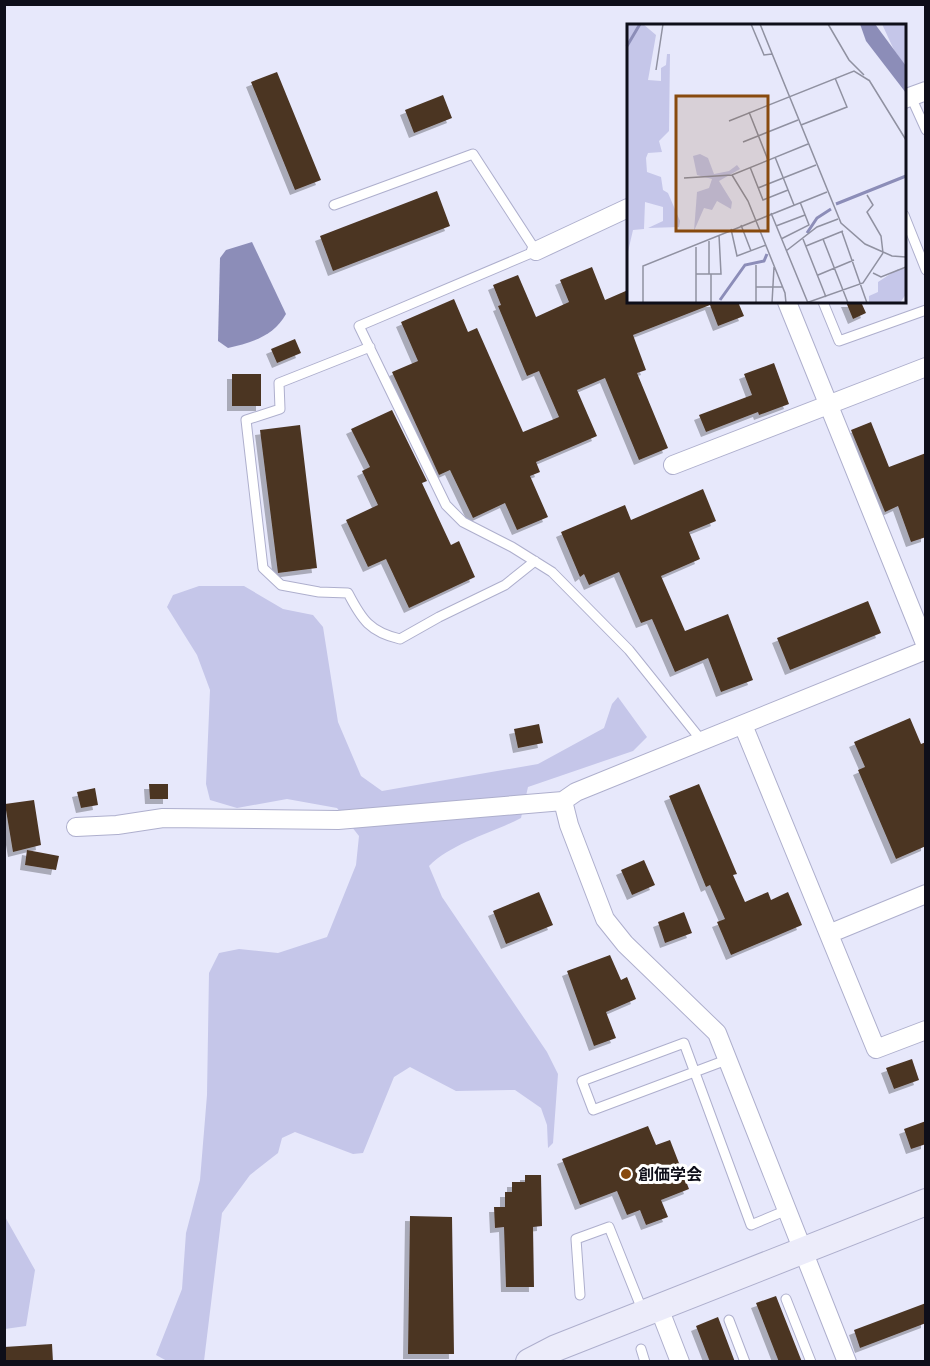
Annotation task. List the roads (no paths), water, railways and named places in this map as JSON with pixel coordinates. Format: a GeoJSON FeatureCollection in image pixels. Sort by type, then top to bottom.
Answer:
{"type":"FeatureCollection","features":[{"type":"Feature","properties":{"kind":"street"},"geometry":{"type":"LineString","coordinates":[[536,251],[627,208]]}},
{"type":"Feature","properties":{"kind":"street"},"geometry":{"type":"LineString","coordinates":[[76,827],[117,825],[164,818],[338,820],[563,801],[576,792],[926,648],[787,303]]}},
{"type":"Feature","properties":{"kind":"street"},"geometry":{"type":"LineString","coordinates":[[673,465],[926,367]]}},
{"type":"Feature","properties":{"kind":"street"},"geometry":{"type":"LineString","coordinates":[[744,724],[831,933],[876,1049],[926,1030]]}},
{"type":"Feature","properties":{"kind":"street"},"geometry":{"type":"LineString","coordinates":[[563,801],[569,825],[605,920],[625,944],[717,1033],[805,1250],[847,1362]]}},
{"type":"Feature","properties":{"kind":"street"},"geometry":{"type":"LineString","coordinates":[[831,933],[926,894]]}},
{"type":"Feature","properties":{"kind":"street"},"geometry":{"type":"LineString","coordinates":[[529,1362],[556,1355],[652,1311],[926,1202]]}},
{"type":"Feature","properties":{"kind":"street"},"geometry":{"type":"LineString","coordinates":[[652,1311],[680,1362]]}},
{"type":"Feature","properties":{"kind":"lane"},"geometry":{"type":"LineString","coordinates":[[914,96],[926,130]]}},
{"type":"Feature","properties":{"kind":"lane"},"geometry":{"type":"LineString","coordinates":[[334,205],[473,154],[536,251],[359,326],[446,505],[463,522],[552,572],[629,650],[702,741]]}},
{"type":"Feature","properties":{"kind":"lane"},"geometry":{"type":"LineString","coordinates":[[906,220],[926,270]]}},
{"type":"Feature","properties":{"kind":"lane"},"geometry":{"type":"LineString","coordinates":[[824,303],[838,341],[926,310]]}},
{"type":"Feature","properties":{"kind":"lane"},"geometry":{"type":"LineString","coordinates":[[370,347],[279,383],[280,409],[246,420],[263,568],[281,585],[320,592],[348,593],[357,611],[378,634],[400,639],[505,585],[535,561]]}},
{"type":"Feature","properties":{"kind":"lane"},"geometry":{"type":"LineString","coordinates":[[729,1059],[695,1072],[593,1110],[582,1081],[684,1043],[695,1072],[751,1225],[787,1210]]}},
{"type":"Feature","properties":{"kind":"lane"},"geometry":{"type":"LineString","coordinates":[[580,1295],[576,1239],[609,1227],[652,1311]]}},
{"type":"Feature","properties":{"kind":"lane"},"geometry":{"type":"LineString","coordinates":[[786,1299],[811,1362]]}},
{"type":"Feature","properties":{"kind":"lane"},"geometry":{"type":"LineString","coordinates":[[729,1320],[745,1362]]}},
{"type":"Feature","properties":{"kind":"lane"},"geometry":{"type":"LineString","coordinates":[[641,1349],[645,1362]]}},
{"type":"Feature","properties":{"kind":"place","name":"創価学会"},"geometry":{"type":"Point","coordinates":[626,1174]}}]}
